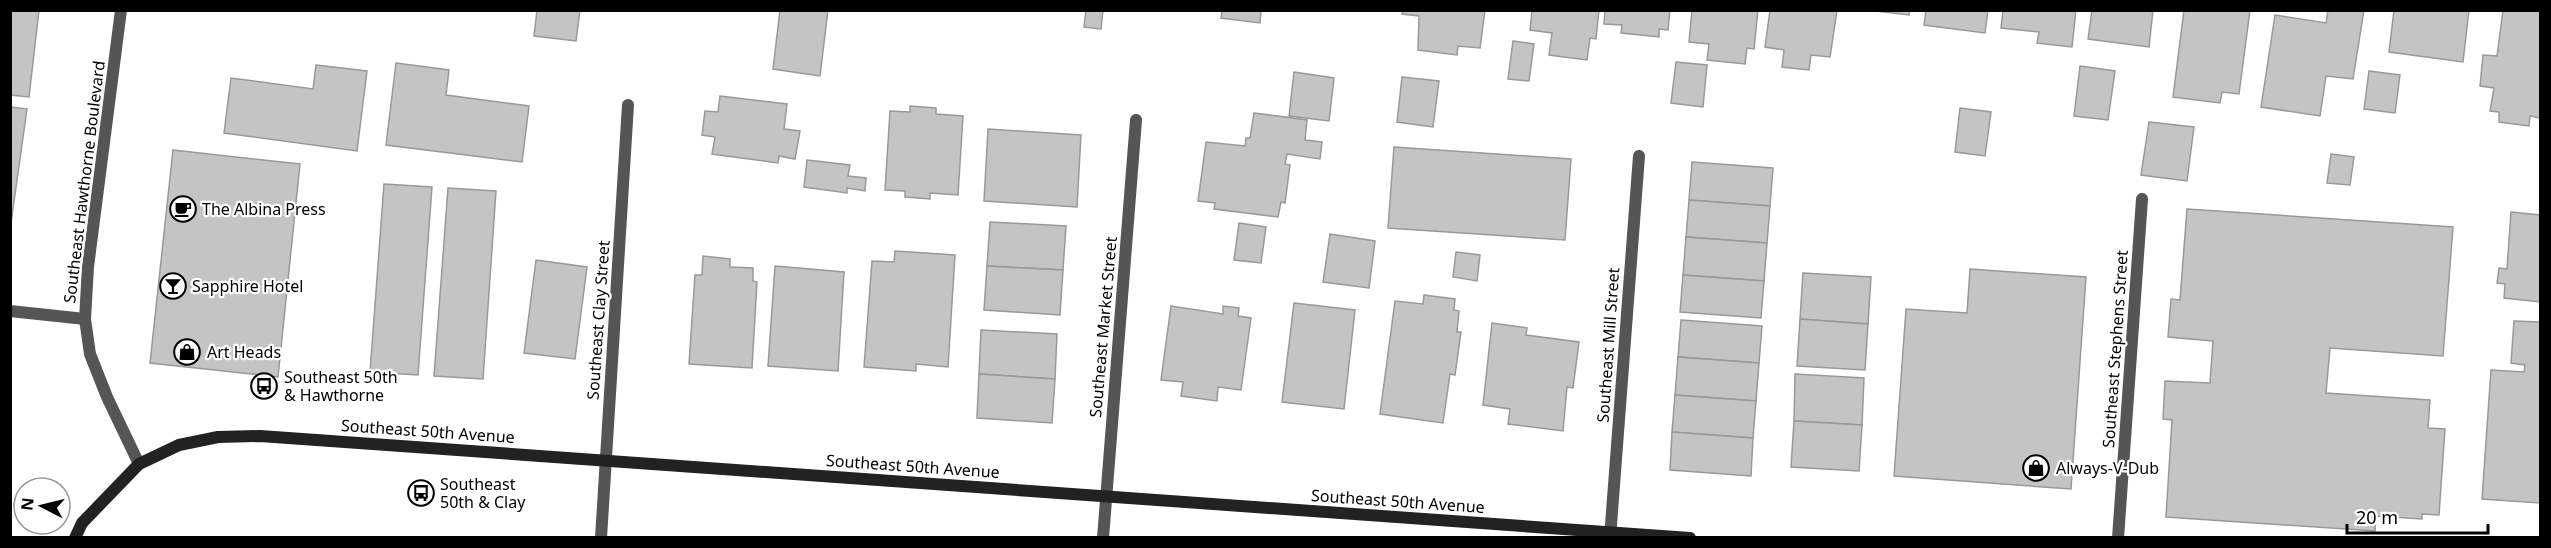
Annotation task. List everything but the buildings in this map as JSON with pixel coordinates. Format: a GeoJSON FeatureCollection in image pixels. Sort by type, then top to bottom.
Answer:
{"type":"FeatureCollection","features":[{"type":"Feature","properties":{"kind":"main road","name":"Southeast 50th Avenue"},"geometry":{"type":"LineString","coordinates":[[139,464],[179,445],[218,437],[260,436],[1610,535],[1690,537]]}},
{"type":"Feature","properties":{"kind":"main road"},"geometry":{"type":"LineString","coordinates":[[75,537],[82,523],[139,464]]}},
{"type":"Feature","properties":{"kind":"street","name":"Southeast Hawthorne Boulevard"},"geometry":{"type":"LineString","coordinates":[[121,10],[88,267],[85,319],[90,354],[107,397],[139,464]]}},
{"type":"Feature","properties":{"kind":"street","name":"Southeast Clay Street"},"geometry":{"type":"LineString","coordinates":[[601,537],[628,105]]}},
{"type":"Feature","properties":{"kind":"street","name":"Southeast Market Street"},"geometry":{"type":"LineString","coordinates":[[1103,537],[1136,120]]}},
{"type":"Feature","properties":{"kind":"street","name":"Southeast Mill Street"},"geometry":{"type":"LineString","coordinates":[[1610,535],[1639,156]]}},
{"type":"Feature","properties":{"kind":"street","name":"Southeast Stephens Street"},"geometry":{"type":"LineString","coordinates":[[2118,537],[2142,199]]}},
{"type":"Feature","properties":{"kind":"street"},"geometry":{"type":"LineString","coordinates":[[10,311],[85,319]]}},
{"type":"Feature","properties":{"kind":"place","name":"The Albina Press"},"geometry":{"type":"Point","coordinates":[183,209]}},
{"type":"Feature","properties":{"kind":"place","name":"Sapphire Hotel"},"geometry":{"type":"Point","coordinates":[173,286]}},
{"type":"Feature","properties":{"kind":"place","name":"Art Heads"},"geometry":{"type":"Point","coordinates":[187,352]}},
{"type":"Feature","properties":{"kind":"place","name":"Southeast 50th & Hawthorne"},"geometry":{"type":"Point","coordinates":[264,386]}},
{"type":"Feature","properties":{"kind":"place","name":"Always-V-Dub"},"geometry":{"type":"Point","coordinates":[2036,468]}},
{"type":"Feature","properties":{"kind":"place","name":"Southeast 50th & Clay"},"geometry":{"type":"Point","coordinates":[421,493]}}]}
